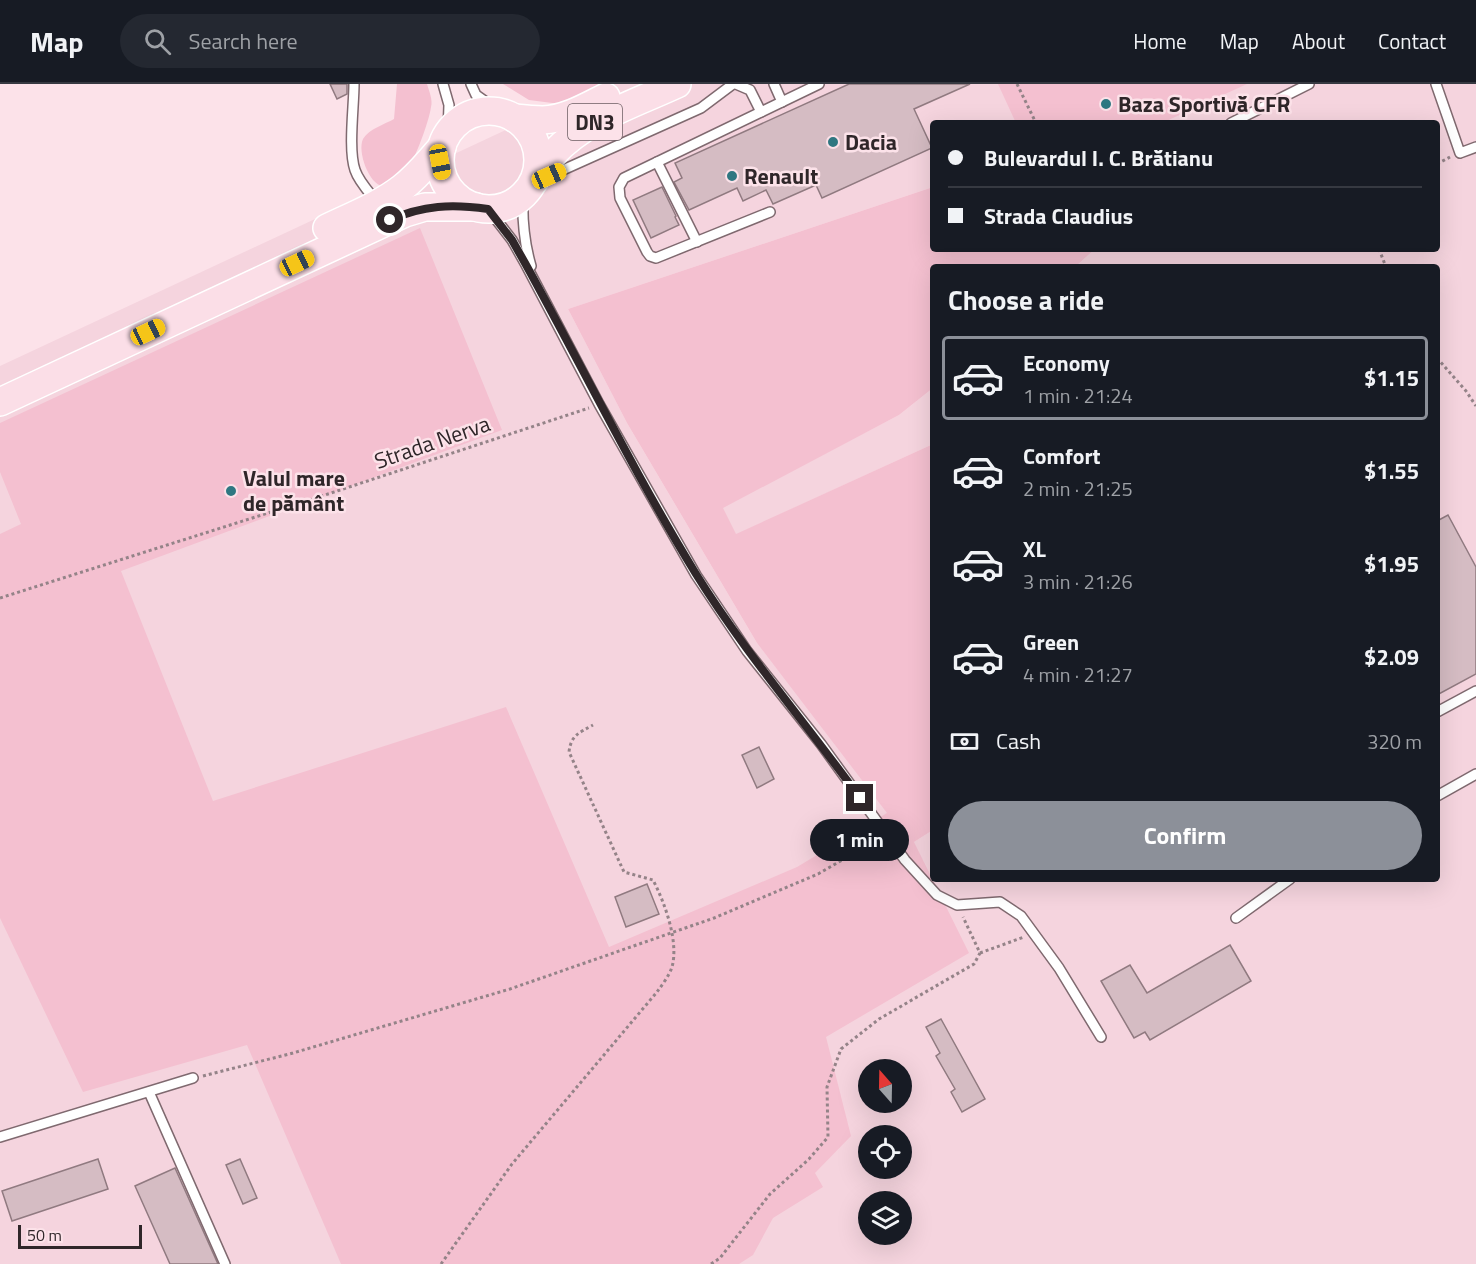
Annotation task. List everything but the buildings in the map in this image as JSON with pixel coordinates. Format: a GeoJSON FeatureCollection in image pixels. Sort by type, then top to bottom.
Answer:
{"type":"FeatureCollection","features":[{"type":"Feature","properties":{"kind":"main road","name":"DN3"},"geometry":{"type":"LineString","coordinates":[[507,115],[543,120],[557,118],[634,84]]}},
{"type":"Feature","properties":{"kind":"main road","name":"DN3"},"geometry":{"type":"LineString","coordinates":[[527,190],[552,155],[573,136],[590,124],[677,84]]}},
{"type":"Feature","properties":{"kind":"main road"},"geometry":{"type":"LineString","coordinates":[[0,384],[378,203],[401,189],[418,174],[458,122],[471,115],[485,111],[507,115],[528,131],[536,147],[537,166],[527,190],[510,204],[482,208],[425,207],[405,213],[0,402]]}},
{"type":"Feature","properties":{"kind":"main road"},"geometry":{"type":"LineString","coordinates":[[445,140],[440,162],[443,177],[451,191],[462,201],[482,208]]}},
{"type":"Feature","properties":{"kind":"lane"},"geometry":{"type":"LineString","coordinates":[[354,84],[352,156],[355,170],[362,184],[378,203]]}},
{"type":"Feature","properties":{"kind":"lane"},"geometry":{"type":"LineString","coordinates":[[442,84],[449,105],[445,140]]}},
{"type":"Feature","properties":{"kind":"lane"},"geometry":{"type":"LineString","coordinates":[[471,84],[476,95],[507,115]]}},
{"type":"Feature","properties":{"kind":"lane"},"geometry":{"type":"LineString","coordinates":[[536,283],[522,224],[527,190],[701,108],[735,84],[750,90],[761,112]]}},
{"type":"Feature","properties":{"kind":"lane"},"geometry":{"type":"LineString","coordinates":[[774,84],[782,102]]}},
{"type":"Feature","properties":{"kind":"lane"},"geometry":{"type":"LineString","coordinates":[[770,212],[656,258],[650,256],[642,243],[620,198],[619,187],[624,178],[819,84]]}},
{"type":"Feature","properties":{"kind":"lane"},"geometry":{"type":"LineString","coordinates":[[1236,120],[1309,84]]}},
{"type":"Feature","properties":{"kind":"lane"},"geometry":{"type":"LineString","coordinates":[[1436,84],[1460,153],[1476,147]]}},
{"type":"Feature","properties":{"kind":"lane"},"geometry":{"type":"LineString","coordinates":[[657,162],[697,242]]}},
{"type":"Feature","properties":{"kind":"lane"},"geometry":{"type":"LineString","coordinates":[[482,208],[512,240],[599,404],[696,574],[747,651],[821,744],[905,861],[937,895],[957,905],[1000,902],[1021,916],[1059,968],[1101,1036]]}},
{"type":"Feature","properties":{"kind":"lane"},"geometry":{"type":"LineString","coordinates":[[1440,710],[1476,691]]}},
{"type":"Feature","properties":{"kind":"lane"},"geometry":{"type":"LineString","coordinates":[[1440,794],[1476,774]]}},
{"type":"Feature","properties":{"kind":"lane"},"geometry":{"type":"LineString","coordinates":[[1236,918],[1286,882]]}},
{"type":"Feature","properties":{"kind":"lane"},"geometry":{"type":"LineString","coordinates":[[0,1137],[193,1078]]}},
{"type":"Feature","properties":{"kind":"lane"},"geometry":{"type":"LineString","coordinates":[[149,1092],[225,1264]]}},
{"type":"Feature","properties":{"kind":"path"},"geometry":{"type":"LineString","coordinates":[[1017,84],[1035,120]]}},
{"type":"Feature","properties":{"kind":"path"},"geometry":{"type":"LineString","coordinates":[[1440,362],[1476,406]]}},
{"type":"Feature","properties":{"kind":"path","name":"Strada Nerva"},"geometry":{"type":"LineString","coordinates":[[0,598],[328,494],[599,404]]}},
{"type":"Feature","properties":{"kind":"path"},"geometry":{"type":"LineString","coordinates":[[441,1264],[512,1164],[657,992],[672,967],[673,932],[653,880],[624,872],[568,752],[570,741],[593,725]]}},
{"type":"Feature","properties":{"kind":"path"},"geometry":{"type":"LineString","coordinates":[[193,1078],[293,1053],[510,989],[714,918],[818,874],[887,834]]}},
{"type":"Feature","properties":{"kind":"path"},"geometry":{"type":"LineString","coordinates":[[957,905],[980,953]]}},
{"type":"Feature","properties":{"kind":"path"},"geometry":{"type":"LineString","coordinates":[[711,1264],[720,1258],[770,1194],[809,1159],[828,1137],[827,1088],[841,1049],[879,1018],[974,964],[980,953],[1034,934]]}},
{"type":"Feature","properties":{"kind":"shaded area"},"geometry":{"type":"Polygon","coordinates":[[[397,84],[427,84],[431,104],[430,114],[415,156],[405,174],[390,185],[383,186],[373,180],[369,174],[363,159],[362,144],[369,132],[394,119],[397,84]]]}},
{"type":"Feature","properties":{"kind":"shaded area"},"geometry":{"type":"Polygon","coordinates":[[[503,84],[604,84],[560,104],[529,100],[503,84]]]}},
{"type":"Feature","properties":{"kind":"shaded area"},"geometry":{"type":"Polygon","coordinates":[[[604,84],[1476,84],[1476,1264],[0,1264],[0,366],[604,84]]]}},
{"type":"Feature","properties":{"kind":"shaded area","name":"Baza Sportivă CFR"},"geometry":{"type":"Polygon","coordinates":[[[998,84],[1247,84],[1169,120],[1015,120],[998,84]]]}},
{"type":"Feature","properties":{"kind":"shaded area"},"geometry":{"type":"Polygon","coordinates":[[[930,188],[930,252],[1092,252],[1078,264],[930,264],[930,390],[899,415],[723,508],[736,534],[930,445],[930,832],[914,842],[930,874],[930,882],[934,882],[969,953],[826,1037],[851,1136],[815,1173],[823,1187],[773,1218],[753,1255],[739,1264],[341,1264],[247,1045],[83,1092],[0,918],[0,534],[21,524],[0,472],[0,423],[420,228],[502,430],[121,571],[213,801],[506,707],[609,947],[797,867],[887,813],[757,643],[627,423],[568,309],[930,188]]]}},
{"type":"Feature","properties":{"kind":"shaded area"},"geometry":{"type":"Polygon","coordinates":[[[930,390],[930,445],[735,535],[722,507],[899,415],[930,390]]]}},
{"type":"Feature","properties":{"kind":"place","name":"Baza Sportivă CFR"},"geometry":{"type":"Point","coordinates":[1106,104]}},
{"type":"Feature","properties":{"kind":"place","name":"Dacia"},"geometry":{"type":"Point","coordinates":[833,142]}},
{"type":"Feature","properties":{"kind":"place","name":"Renault"},"geometry":{"type":"Point","coordinates":[732,176]}},
{"type":"Feature","properties":{"kind":"place","name":"Valul mare de pământ"},"geometry":{"type":"Point","coordinates":[231,491]}},
{"type":"Feature","properties":{"kind":"route"},"geometry":{"type":"LineString","coordinates":[[390,220],[425,207],[488,209],[512,240],[599,404],[696,574],[747,651],[821,744],[860,798]]}}]}
